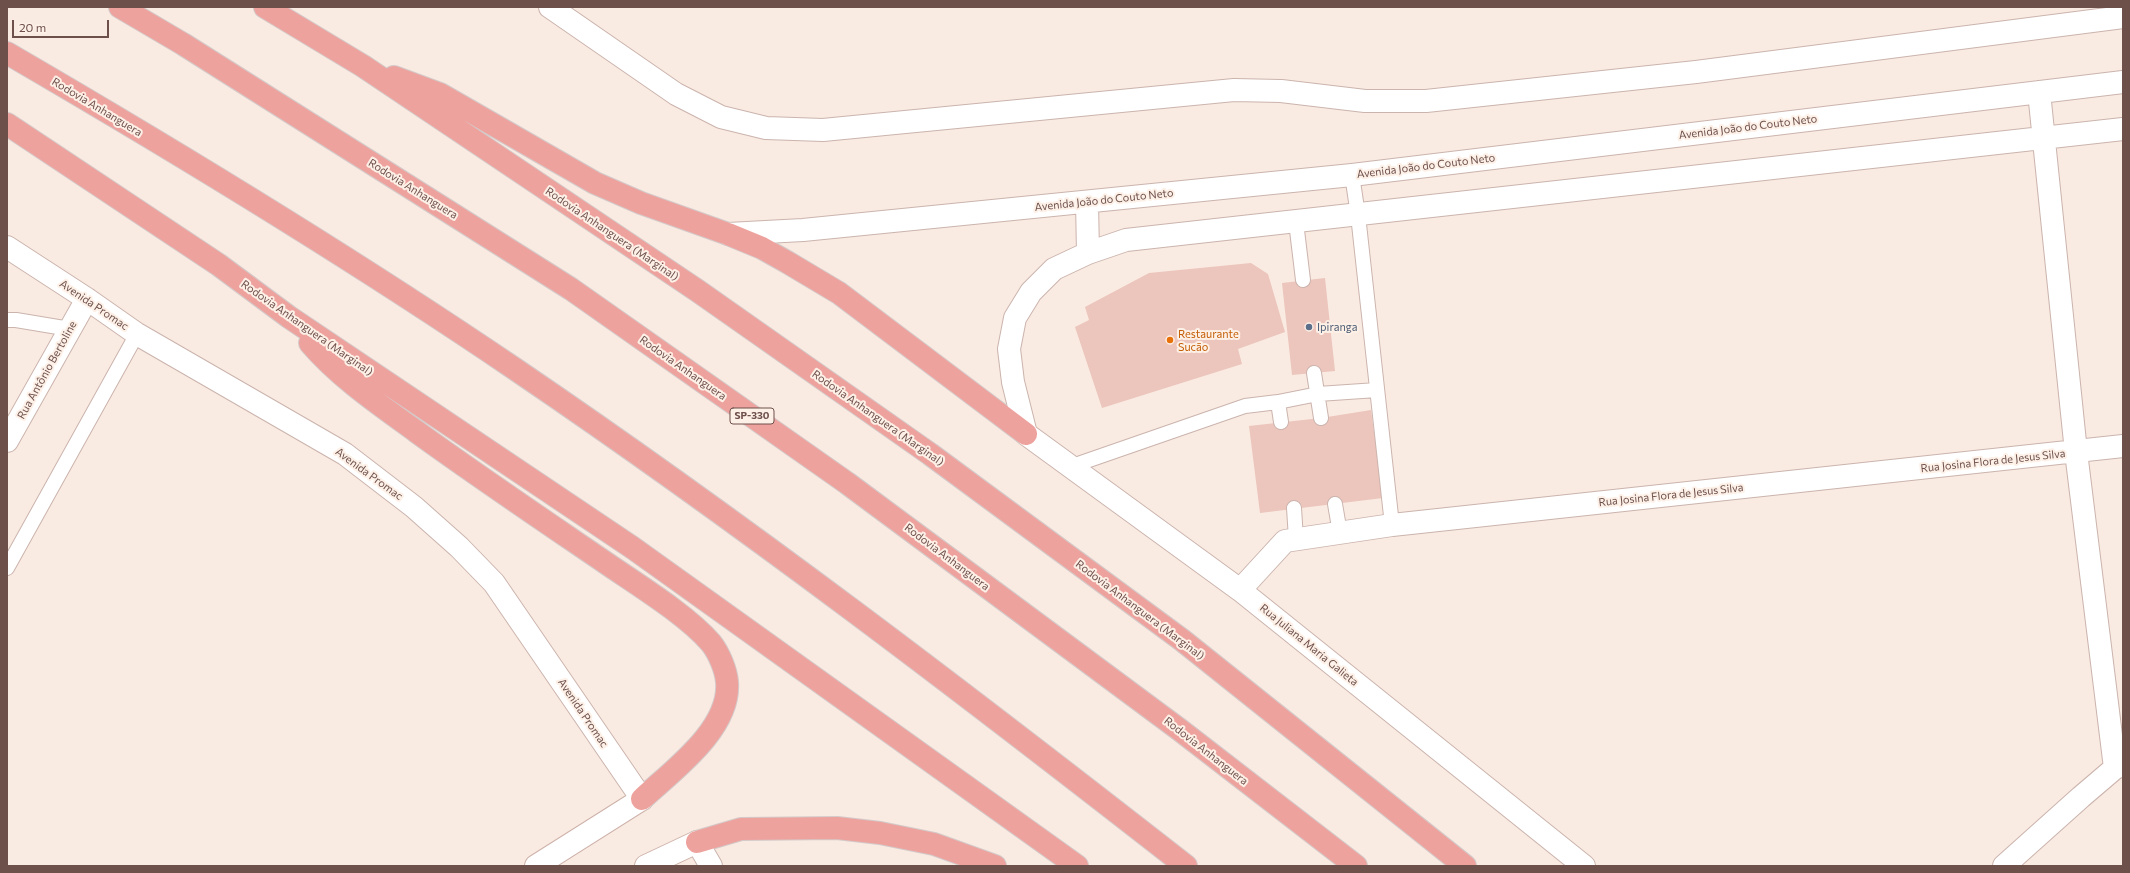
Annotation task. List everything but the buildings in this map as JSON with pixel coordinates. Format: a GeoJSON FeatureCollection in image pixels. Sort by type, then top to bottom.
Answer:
{"type":"FeatureCollection","features":[{"type":"Feature","properties":{"kind":"highway","name":"Rodovia Anhanguera"},"geometry":{"type":"LineString","coordinates":[[120,7],[183,44],[571,290],[847,483],[1180,730],[1356,866]]}},
{"type":"Feature","properties":{"kind":"highway","name":"Rodovia Anhanguera (Marginal)"},"geometry":{"type":"LineString","coordinates":[[265,7],[363,66],[698,291],[930,454],[1182,640],[1465,866]]}},
{"type":"Feature","properties":{"kind":"highway","name":"Rodovia Anhanguera"},"geometry":{"type":"LineString","coordinates":[[7,53],[344,256],[516,370],[791,563],[1186,866]]}},
{"type":"Feature","properties":{"kind":"highway"},"geometry":{"type":"LineString","coordinates":[[363,66],[440,94],[595,183],[641,203],[728,234],[762,248],[839,293],[1026,434]]}},
{"type":"Feature","properties":{"kind":"highway","name":"Rodovia Anhanguera (Marginal)"},"geometry":{"type":"LineString","coordinates":[[7,124],[219,265],[289,317],[634,548],[1077,866]]}},
{"type":"Feature","properties":{"kind":"highway"},"geometry":{"type":"LineString","coordinates":[[289,317],[320,354],[366,395],[485,481],[689,622],[712,644],[722,662],[727,682],[724,704],[716,725],[695,750],[642,799]]}},
{"type":"Feature","properties":{"kind":"highway"},"geometry":{"type":"LineString","coordinates":[[697,842],[741,829],[837,828],[880,833],[934,844],[995,866]]}},
{"type":"Feature","properties":{"kind":"street"},"geometry":{"type":"LineString","coordinates":[[550,7],[676,94],[721,117],[766,128],[823,130],[1234,90],[1281,91],[1365,101],[1426,101],[1696,72],[2123,17]]}},
{"type":"Feature","properties":{"kind":"street","name":"Avenida João do Couto Neto"},"geometry":{"type":"LineString","coordinates":[[728,234],[803,230],[1352,175],[2123,82]]}},
{"type":"Feature","properties":{"kind":"street"},"geometry":{"type":"LineString","coordinates":[[2004,866],[2119,767],[2076,452],[2039,92]]}},
{"type":"Feature","properties":{"kind":"street"},"geometry":{"type":"LineString","coordinates":[[1026,434],[1012,382],[1009,348],[1014,318],[1031,292],[1054,269],[1088,253],[1126,240],[1177,233],[1296,222],[2123,129]]}},
{"type":"Feature","properties":{"kind":"street"},"geometry":{"type":"LineString","coordinates":[[1087,202],[1088,253]]}},
{"type":"Feature","properties":{"kind":"street","name":"Avenida Promac"},"geometry":{"type":"LineString","coordinates":[[7,247],[87,299],[136,334],[345,454],[414,507],[459,547],[494,583],[642,799]]}},
{"type":"Feature","properties":{"kind":"street","name":"Rua Antônio Bertoline"},"geometry":{"type":"LineString","coordinates":[[7,441],[87,299]]}},
{"type":"Feature","properties":{"kind":"street","name":"Rua Juliana Maria Galieta"},"geometry":{"type":"LineString","coordinates":[[1026,434],[1072,466],[1240,590],[1584,866]]}},
{"type":"Feature","properties":{"kind":"street","name":"Rua Josina Flora de Jesus Silva"},"geometry":{"type":"LineString","coordinates":[[1240,590],[1285,541],[1296,539],[1392,525],[2123,446]]}},
{"type":"Feature","properties":{"kind":"street"},"geometry":{"type":"LineString","coordinates":[[536,866],[642,799]]}},
{"type":"Feature","properties":{"kind":"street"},"geometry":{"type":"LineString","coordinates":[[646,866],[697,842],[711,866]]}},
{"type":"Feature","properties":{"kind":"lane"},"geometry":{"type":"LineString","coordinates":[[1352,175],[1358,215],[1392,525]]}},
{"type":"Feature","properties":{"kind":"lane"},"geometry":{"type":"LineString","coordinates":[[1296,222],[1303,280]]}},
{"type":"Feature","properties":{"kind":"lane"},"geometry":{"type":"LineString","coordinates":[[7,320],[16,320],[70,329]]}},
{"type":"Feature","properties":{"kind":"lane"},"geometry":{"type":"LineString","coordinates":[[7,568],[136,334]]}},
{"type":"Feature","properties":{"kind":"lane"},"geometry":{"type":"LineString","coordinates":[[1314,373],[1321,418]]}},
{"type":"Feature","properties":{"kind":"lane"},"geometry":{"type":"LineString","coordinates":[[1072,466],[1245,406],[1278,402],[1318,394],[1377,390]]}},
{"type":"Feature","properties":{"kind":"lane"},"geometry":{"type":"LineString","coordinates":[[1278,402],[1281,422]]}},
{"type":"Feature","properties":{"kind":"lane"},"geometry":{"type":"LineString","coordinates":[[1335,504],[1340,533]]}},
{"type":"Feature","properties":{"kind":"lane"},"geometry":{"type":"LineString","coordinates":[[1294,508],[1296,539]]}},
{"type":"Feature","properties":{"kind":"place","name":"Ipiranga"},"geometry":{"type":"Point","coordinates":[1309,327]}},
{"type":"Feature","properties":{"kind":"place","name":"Restaurante Sucão"},"geometry":{"type":"Point","coordinates":[1170,340]}}]}
